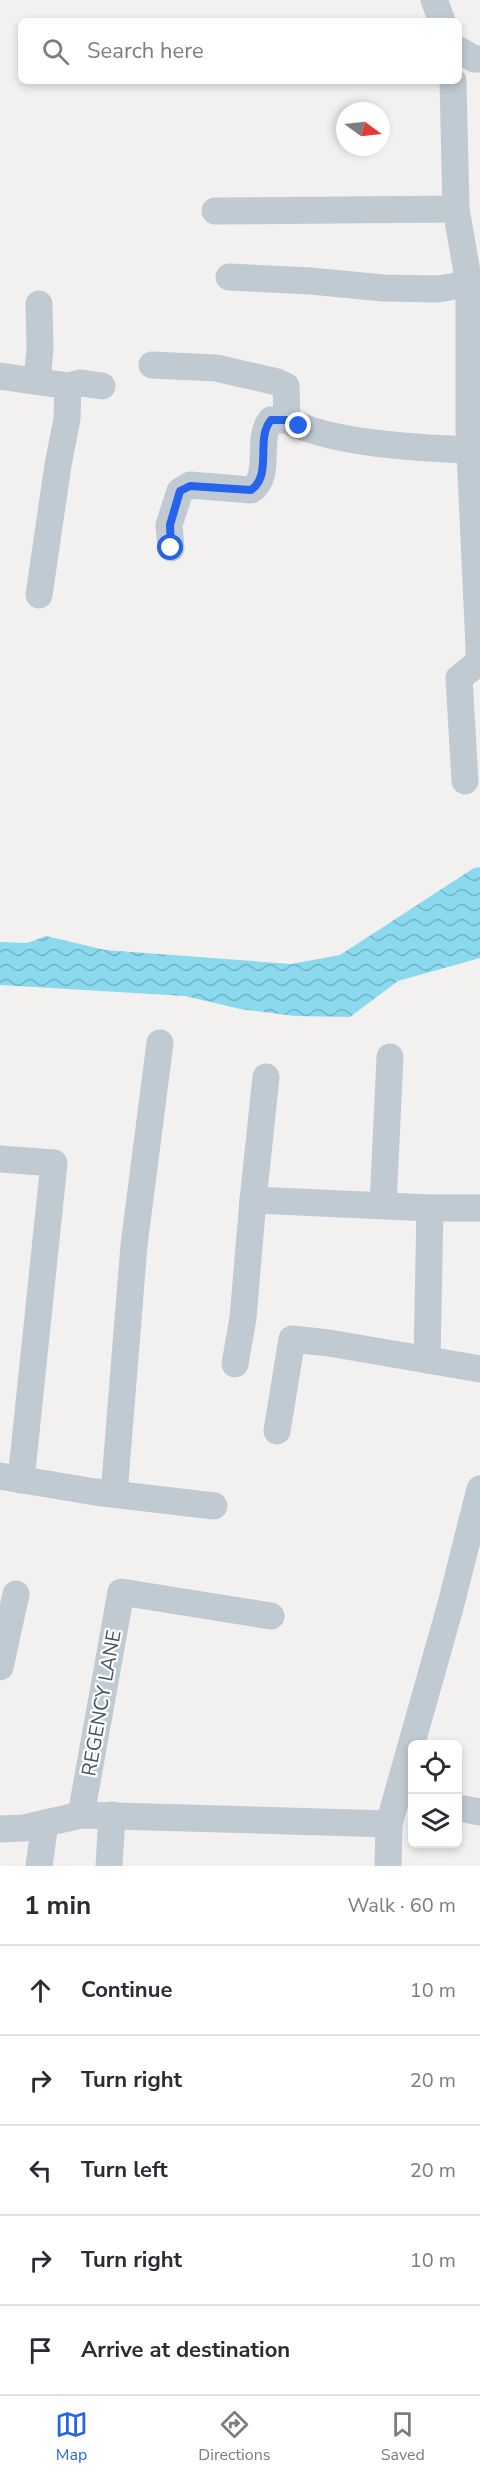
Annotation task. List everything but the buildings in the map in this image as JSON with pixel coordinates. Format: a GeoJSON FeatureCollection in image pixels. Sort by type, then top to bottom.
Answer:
{"type":"FeatureCollection","features":[{"type":"Feature","properties":{"kind":"street"},"geometry":{"type":"LineString","coordinates":[[434,0],[441,18]]}},
{"type":"Feature","properties":{"kind":"street"},"geometry":{"type":"LineString","coordinates":[[462,52],[474,59],[480,59]]}},
{"type":"Feature","properties":{"kind":"street"},"geometry":{"type":"LineString","coordinates":[[453,84],[456,209],[474,285],[470,450],[478,556],[479,662],[459,678],[465,781]]}},
{"type":"Feature","properties":{"kind":"street"},"geometry":{"type":"LineString","coordinates":[[215,211],[456,209]]}},
{"type":"Feature","properties":{"kind":"street"},"geometry":{"type":"LineString","coordinates":[[229,277],[427,289],[474,285]]}},
{"type":"Feature","properties":{"kind":"street"},"geometry":{"type":"LineString","coordinates":[[37,381],[40,349],[39,303]]}},
{"type":"Feature","properties":{"kind":"street"},"geometry":{"type":"LineString","coordinates":[[152,365],[216,368],[277,382],[286,386],[287,420]]}},
{"type":"Feature","properties":{"kind":"street"},"geometry":{"type":"LineString","coordinates":[[0,376],[69,386],[81,383],[102,386]]}},
{"type":"Feature","properties":{"kind":"street"},"geometry":{"type":"LineString","coordinates":[[39,595],[67,419],[69,386]]}},
{"type":"Feature","properties":{"kind":"street"},"geometry":{"type":"LineString","coordinates":[[171,548],[170,525],[180,491],[190,486],[251,490],[259,485],[262,477],[264,428],[271,420],[287,420],[299,426],[329,434],[369,441],[470,450]]}},
{"type":"Feature","properties":{"kind":"street"},"geometry":{"type":"LineString","coordinates":[[114,1494],[134,1245],[159,1043]]}},
{"type":"Feature","properties":{"kind":"street"},"geometry":{"type":"LineString","coordinates":[[383,1205],[390,1057]]}},
{"type":"Feature","properties":{"kind":"street"},"geometry":{"type":"LineString","coordinates":[[235,1364],[243,1318],[252,1200],[266,1077]]}},
{"type":"Feature","properties":{"kind":"street"},"geometry":{"type":"LineString","coordinates":[[0,1159],[54,1163],[11,1478],[214,1506]]}},
{"type":"Feature","properties":{"kind":"street"},"geometry":{"type":"LineString","coordinates":[[252,1200],[480,1208]]}},
{"type":"Feature","properties":{"kind":"street"},"geometry":{"type":"LineString","coordinates":[[427,1360],[430,1208]]}},
{"type":"Feature","properties":{"kind":"street"},"geometry":{"type":"LineString","coordinates":[[277,1431],[292,1339],[480,1369]]}},
{"type":"Feature","properties":{"kind":"street"},"geometry":{"type":"LineString","coordinates":[[388,1866],[389,1824],[451,1604],[480,1489]]}},
{"type":"Feature","properties":{"kind":"street","name":"REGENCY LANE"},"geometry":{"type":"LineString","coordinates":[[81,1815],[121,1592],[271,1616]]}},
{"type":"Feature","properties":{"kind":"street"},"geometry":{"type":"LineString","coordinates":[[0,1667],[16,1594]]}},
{"type":"Feature","properties":{"kind":"street"},"geometry":{"type":"LineString","coordinates":[[462,1809],[480,1812]]}},
{"type":"Feature","properties":{"kind":"street"},"geometry":{"type":"LineString","coordinates":[[0,1829],[24,1828],[81,1815],[389,1824],[408,1811]]}},
{"type":"Feature","properties":{"kind":"street"},"geometry":{"type":"LineString","coordinates":[[109,1866],[112,1815]]}},
{"type":"Feature","properties":{"kind":"street"},"geometry":{"type":"LineString","coordinates":[[39,1866],[45,1823]]}},
{"type":"Feature","properties":{"kind":"water"},"geometry":{"type":"Polygon","coordinates":[[[480,867],[480,958],[398,981],[350,1017],[294,1016],[240,1009],[185,996],[0,985],[0,942],[27,943],[46,936],[105,950],[291,964],[340,955],[474,868],[480,867]]]}},
{"type":"Feature","properties":{"kind":"route"},"geometry":{"type":"LineString","coordinates":[[171,548],[170,525],[174,505],[180,491],[190,486],[251,490],[259,485],[262,477],[264,428],[271,420],[287,420],[299,426]]}}]}
